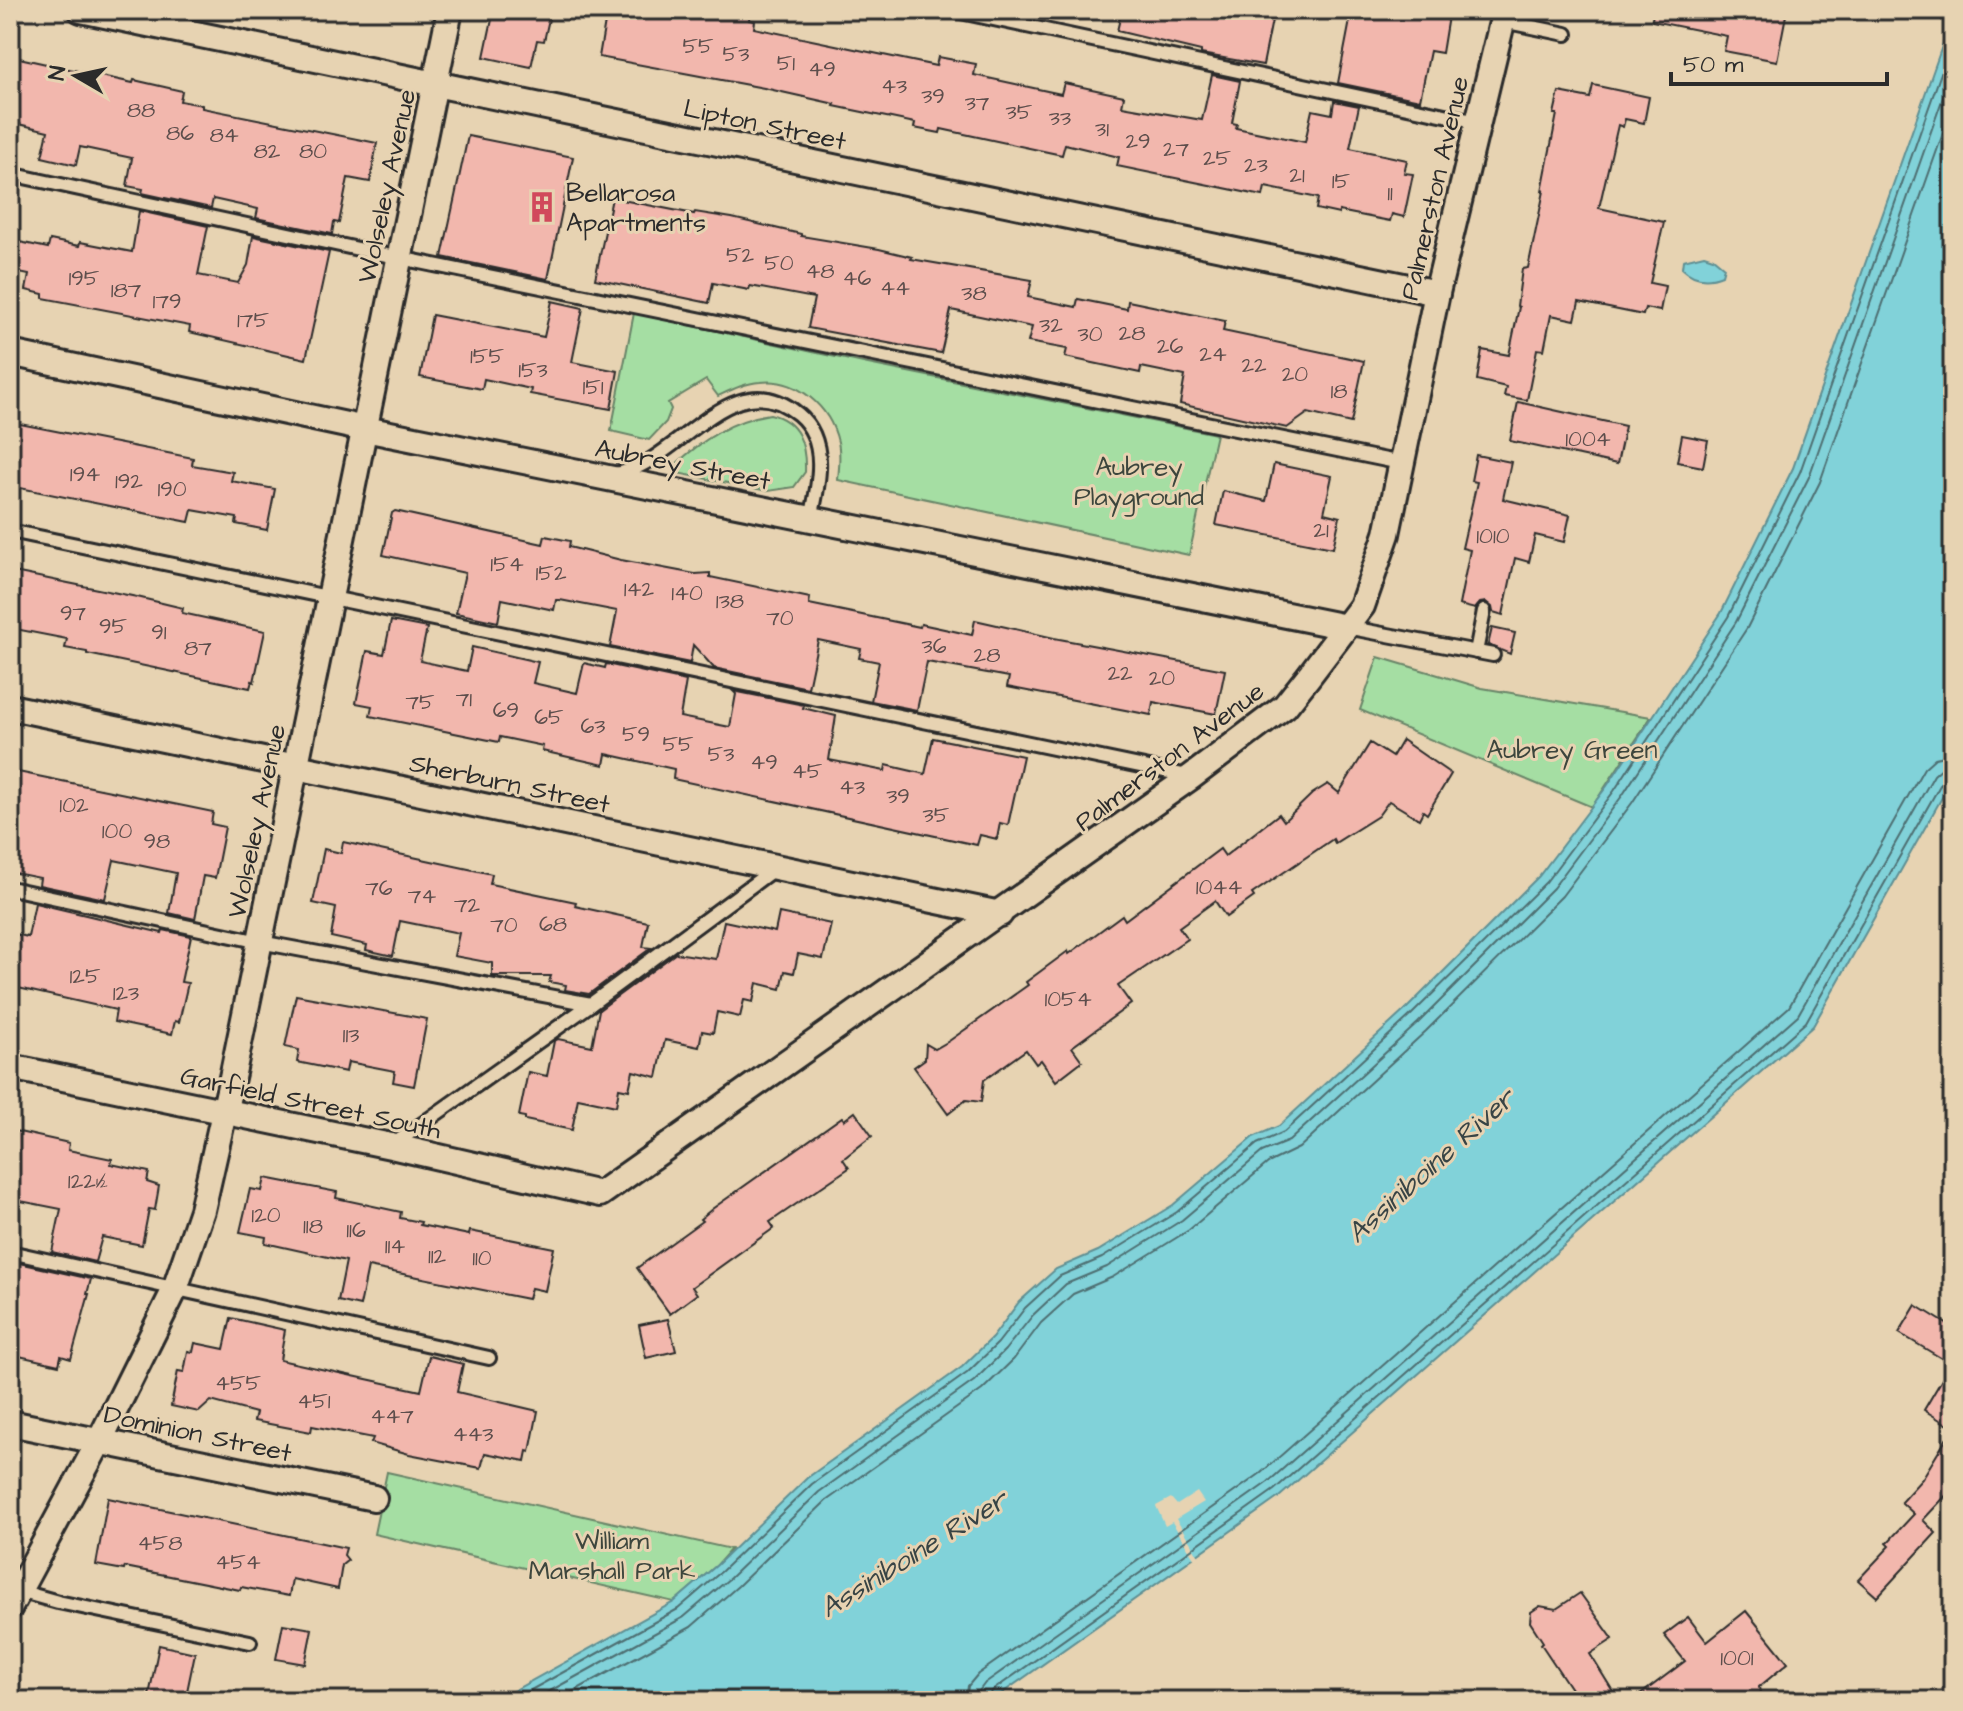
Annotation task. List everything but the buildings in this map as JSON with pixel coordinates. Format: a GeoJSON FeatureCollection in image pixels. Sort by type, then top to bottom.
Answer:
{"type":"FeatureCollection","features":[{"type":"Feature","properties":{"kind":"street","name":"Lipton Street"},"geometry":{"type":"LineString","coordinates":[[81,10],[1437,293]]}},
{"type":"Feature","properties":{"kind":"street","name":"Wolseley Avenue"},"geometry":{"type":"LineString","coordinates":[[14,1598],[99,1442],[175,1289],[202,1210],[260,942],[450,10]]}},
{"type":"Feature","properties":{"kind":"street","name":"Palmerston Avenue"},"geometry":{"type":"LineString","coordinates":[[600,1194],[1000,914],[1285,706],[1346,627],[1362,606],[1383,546],[1437,293],[1504,15]]}},
{"type":"Feature","properties":{"kind":"street","name":"Aubrey Street"},"geometry":{"type":"LineString","coordinates":[[10,353],[365,429],[1346,627]]}},
{"type":"Feature","properties":{"kind":"street","name":"Sherburn Street"},"geometry":{"type":"LineString","coordinates":[[10,707],[1000,914]]}},
{"type":"Feature","properties":{"kind":"street","name":"Garfield Street South"},"geometry":{"type":"LineString","coordinates":[[10,1067],[391,1146],[600,1194]]}},
{"type":"Feature","properties":{"kind":"street","name":"Dominion Street"},"geometry":{"type":"LineString","coordinates":[[10,1423],[374,1498]]}},
{"type":"Feature","properties":{"kind":"lane"},"geometry":{"type":"LineString","coordinates":[[951,10],[1478,122]]}},
{"type":"Feature","properties":{"kind":"lane"},"geometry":{"type":"LineString","coordinates":[[1504,15],[1566,34]]}},
{"type":"Feature","properties":{"kind":"lane"},"geometry":{"type":"LineString","coordinates":[[10,174],[400,258],[1401,463]]}},
{"type":"Feature","properties":{"kind":"lane"},"geometry":{"type":"LineString","coordinates":[[595,476],[620,473],[640,464],[731,404],[753,398],[771,398],[802,417],[815,436],[819,482],[811,518]]}},
{"type":"Feature","properties":{"kind":"lane"},"geometry":{"type":"LineString","coordinates":[[10,531],[1191,777]]}},
{"type":"Feature","properties":{"kind":"lane"},"geometry":{"type":"LineString","coordinates":[[1476,652],[1484,611]]}},
{"type":"Feature","properties":{"kind":"lane"},"geometry":{"type":"LineString","coordinates":[[1346,627],[1493,655]]}},
{"type":"Feature","properties":{"kind":"lane"},"geometry":{"type":"LineString","coordinates":[[391,1146],[777,867]]}},
{"type":"Feature","properties":{"kind":"lane"},"geometry":{"type":"LineString","coordinates":[[10,888],[260,942],[591,1004]]}},
{"type":"Feature","properties":{"kind":"lane"},"geometry":{"type":"LineString","coordinates":[[10,1252],[489,1358]]}},
{"type":"Feature","properties":{"kind":"lane"},"geometry":{"type":"LineString","coordinates":[[14,1598],[58,1602],[250,1642]]}},
{"type":"Feature","properties":{"kind":"green space","name":"Aubrey Playground"},"geometry":{"type":"Polygon","coordinates":[[[634,313],[1216,434],[1189,555],[838,480],[839,447],[828,417],[810,397],[787,384],[754,383],[718,396],[706,380],[668,403],[671,409],[666,422],[649,440],[611,431],[634,313]]]}},
{"type":"Feature","properties":{"kind":"green space"},"geometry":{"type":"Polygon","coordinates":[[[770,414],[788,422],[802,443],[805,472],[794,487],[768,491],[677,473],[675,465],[707,439],[730,426],[770,414]]]}},
{"type":"Feature","properties":{"kind":"green space","name":"Aubrey Green"},"geometry":{"type":"Polygon","coordinates":[[[1378,657],[1482,688],[1651,717],[1592,807],[1360,710],[1378,657]]]}},
{"type":"Feature","properties":{"kind":"green space","name":"William Marshall Park"},"geometry":{"type":"Polygon","coordinates":[[[387,1472],[731,1549],[674,1602],[374,1534],[387,1472]]]}},
{"type":"Feature","properties":{"kind":"water","name":"Assiniboine River"},"geometry":{"type":"Polygon","coordinates":[[[1953,15],[1953,778],[1813,1026],[1279,1497],[991,1701],[495,1701],[674,1602],[807,1478],[962,1367],[992,1338],[1019,1302],[1056,1269],[1098,1251],[1173,1205],[1253,1137],[1279,1126],[1405,1010],[1539,876],[1607,786],[1721,613],[1793,468],[1953,15]]]}},
{"type":"Feature","properties":{"kind":"water"},"geometry":{"type":"Polygon","coordinates":[[[1704,255],[1724,267],[1722,275],[1700,278],[1682,268],[1683,260],[1704,255]]]}},
{"type":"Feature","properties":{"kind":"pier"},"geometry":{"type":"Polygon","coordinates":[[[1197,1492],[1204,1502],[1176,1519],[1200,1558],[1196,1561],[1172,1522],[1165,1526],[1156,1506],[1171,1498],[1177,1505],[1197,1492]]]}},
{"type":"Feature","properties":{"kind":"place","name":"Bellarosa Apartments"},"geometry":{"type":"Point","coordinates":[542,207]}}]}
